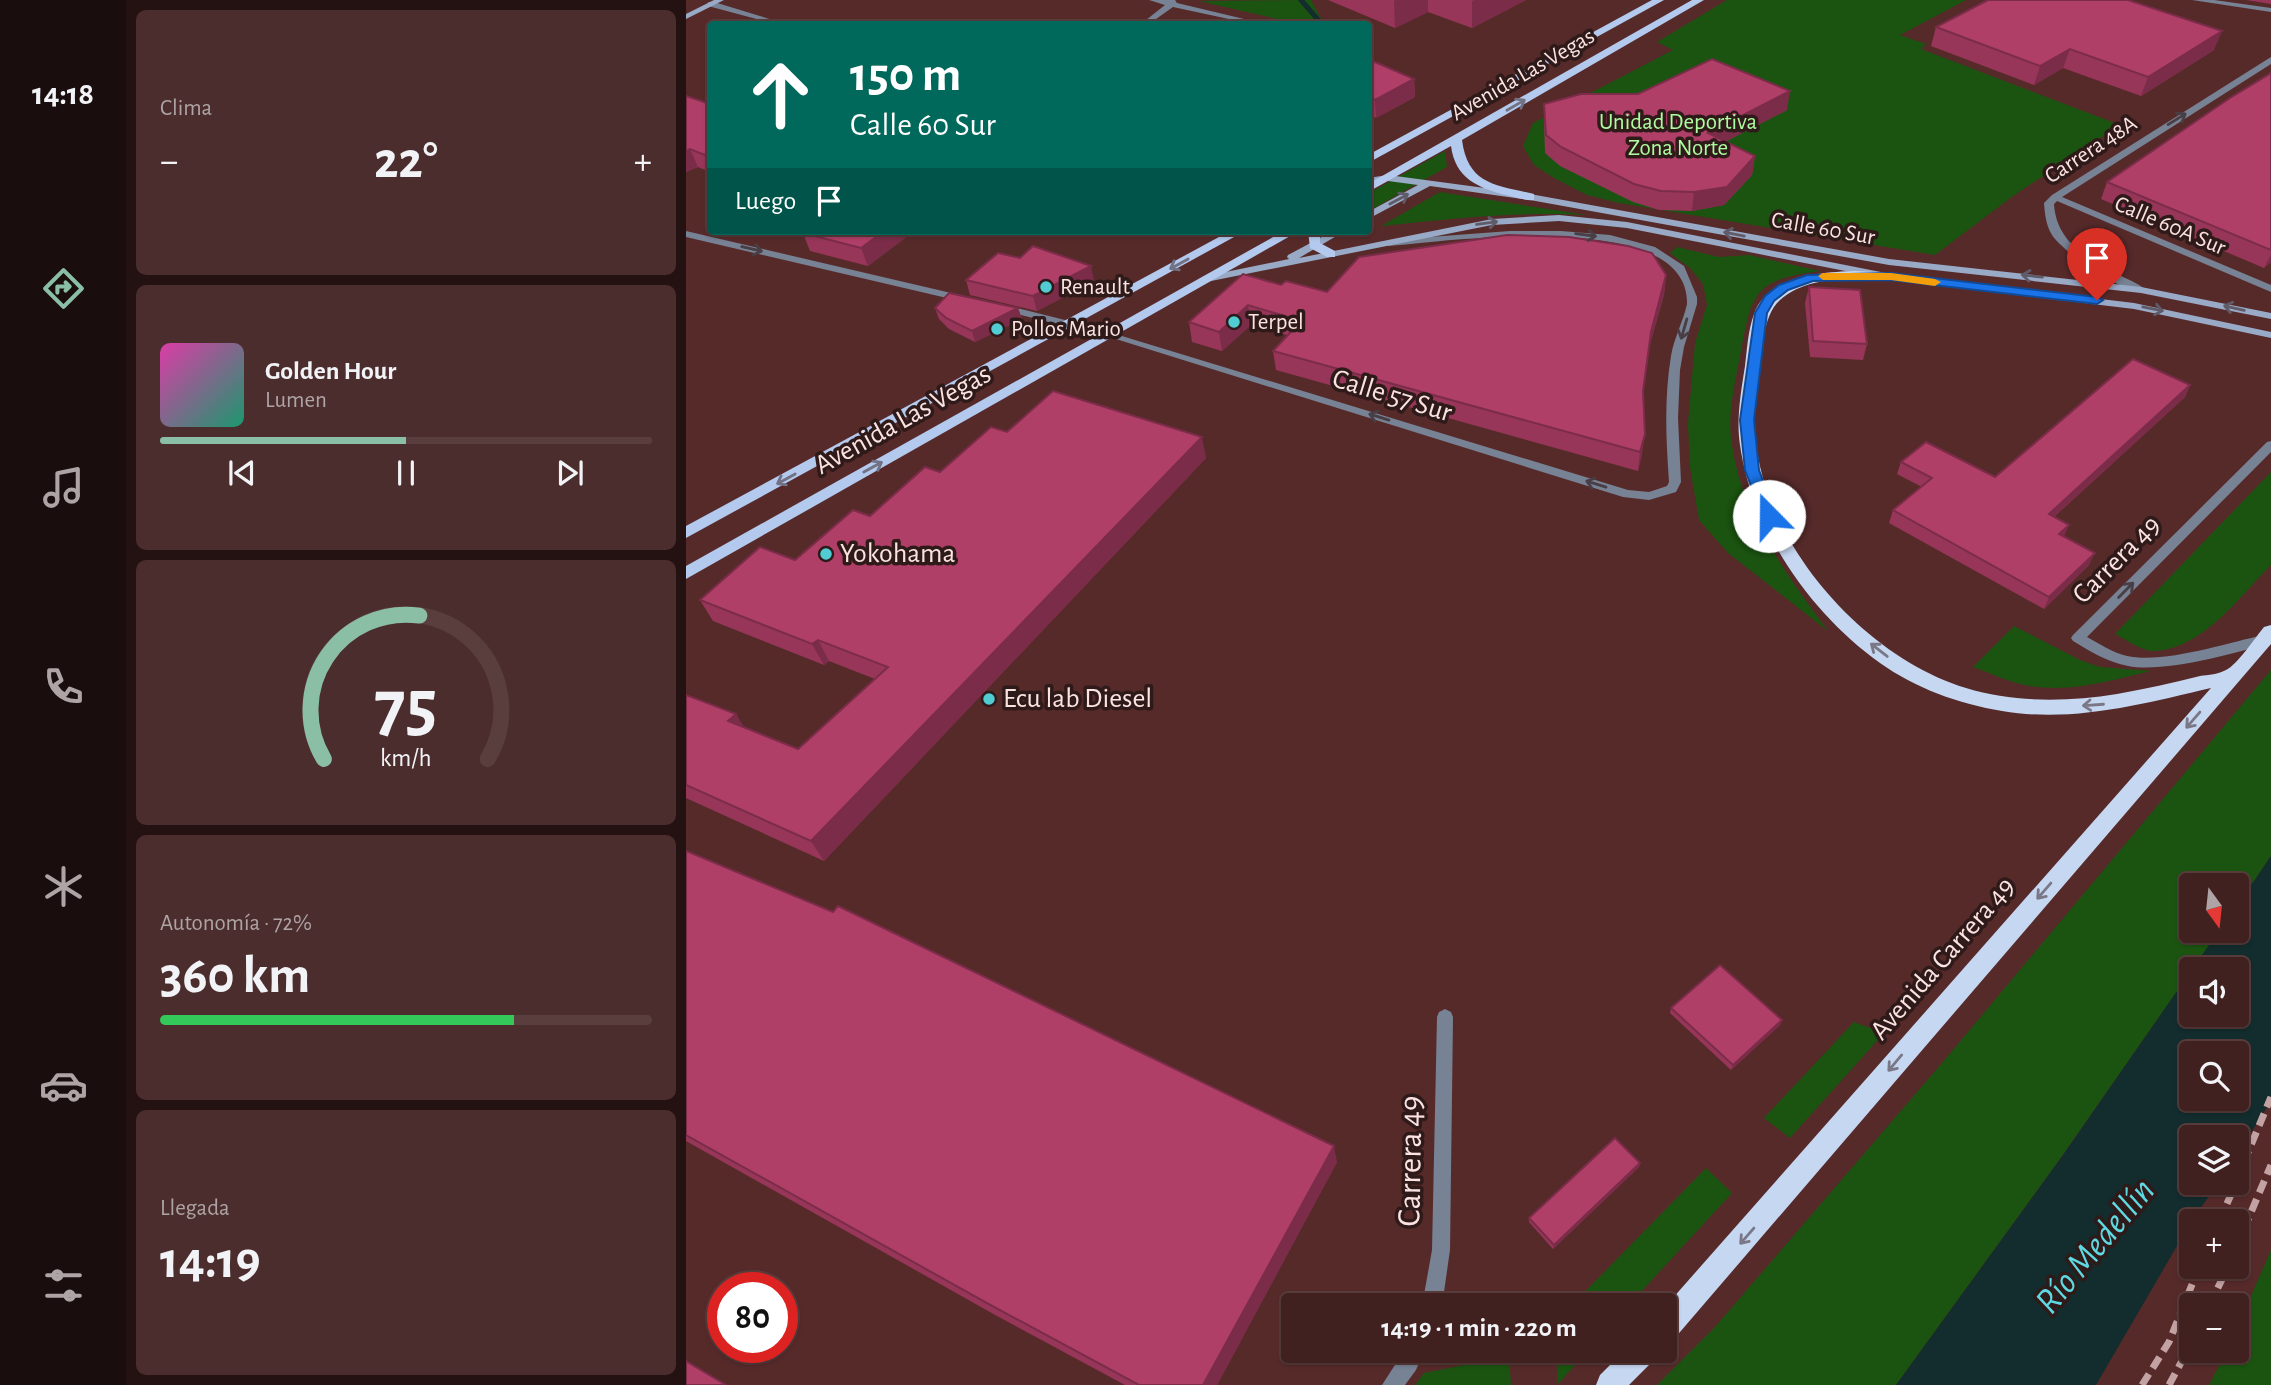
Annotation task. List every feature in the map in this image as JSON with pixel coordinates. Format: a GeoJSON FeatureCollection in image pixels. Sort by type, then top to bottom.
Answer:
{"type":"FeatureCollection","features":[{"type":"Feature","properties":{"kind":"highway"},"geometry":{"type":"LineString","coordinates":[[1891,277],[1811,277],[1784,288],[1769,299],[1761,313],[1747,420],[1752,470],[1760,497],[1778,534],[1814,589],[1858,634],[1915,675],[1953,691],[1989,701],[2033,707],[2114,704],[2231,676]]}},
{"type":"Feature","properties":{"kind":"highway","name":"Avenida Carrera 49"},"geometry":{"type":"LineString","coordinates":[[1677,1314],[2267,636]]}},
{"type":"Feature","properties":{"kind":"highway"},"geometry":{"type":"LineString","coordinates":[[1610,1385],[1631,1363]]}},
{"type":"Feature","properties":{"kind":"main road"},"geometry":{"type":"LineString","coordinates":[[686,17],[711,2],[720,0]]}},
{"type":"Feature","properties":{"kind":"main road","name":"Avenida Las Vegas"},"geometry":{"type":"LineString","coordinates":[[1372,158],[1659,0]]}},
{"type":"Feature","properties":{"kind":"main road","name":"Avenida Las Vegas"},"geometry":{"type":"LineString","coordinates":[[1372,187],[1699,0]]}},
{"type":"Feature","properties":{"kind":"main road"},"geometry":{"type":"LineString","coordinates":[[1418,161],[1404,154],[1437,132],[1468,106]]}},
{"type":"Feature","properties":{"kind":"main road"},"geometry":{"type":"LineString","coordinates":[[1457,139],[1460,164],[1470,176],[1488,186],[1530,197]]}},
{"type":"Feature","properties":{"kind":"main road","name":"Calle 60 Sur"},"geometry":{"type":"LineString","coordinates":[[1372,180],[1388,178],[1530,197],[1889,262],[2141,290],[2271,316]]}},
{"type":"Feature","properties":{"kind":"main road"},"geometry":{"type":"LineString","coordinates":[[1372,214],[1429,183]]}},
{"type":"Feature","properties":{"kind":"main road","name":"Calle 60 Sur"},"geometry":{"type":"LineString","coordinates":[[1206,279],[1492,222],[1521,219],[1591,220],[1891,277],[2085,299],[2203,319],[2271,335]]}},
{"type":"Feature","properties":{"kind":"main road","name":"Avenida Las Vegas"},"geometry":{"type":"LineString","coordinates":[[686,533],[1232,235]]}},
{"type":"Feature","properties":{"kind":"main road","name":"Avenida Las Vegas"},"geometry":{"type":"LineString","coordinates":[[686,573],[1286,235]]}},
{"type":"Feature","properties":{"kind":"main road"},"geometry":{"type":"LineString","coordinates":[[1314,235],[1314,245]]}},
{"type":"Feature","properties":{"kind":"main road"},"geometry":{"type":"LineString","coordinates":[[1278,264],[1333,235]]}},
{"type":"Feature","properties":{"kind":"main road"},"geometry":{"type":"LineString","coordinates":[[1314,245],[1331,254]]}},
{"type":"Feature","properties":{"kind":"street"},"geometry":{"type":"LineString","coordinates":[[1153,0],[1175,2],[1249,21]]}},
{"type":"Feature","properties":{"kind":"street"},"geometry":{"type":"LineString","coordinates":[[2196,0],[2271,10]]}},
{"type":"Feature","properties":{"kind":"street"},"geometry":{"type":"LineString","coordinates":[[711,2],[772,21]]}},
{"type":"Feature","properties":{"kind":"street"},"geometry":{"type":"LineString","coordinates":[[1149,21],[1175,2]]}},
{"type":"Feature","properties":{"kind":"street","name":"Carrera 48A"},"geometry":{"type":"LineString","coordinates":[[2141,290],[2093,266],[2060,237],[2050,222],[2048,209],[2055,197],[2271,60]]}},
{"type":"Feature","properties":{"kind":"street","name":"Calle 60A Sur"},"geometry":{"type":"LineString","coordinates":[[2055,197],[2271,289]]}},
{"type":"Feature","properties":{"kind":"street","name":"Calle 60 Sur"},"geometry":{"type":"LineString","coordinates":[[1372,245],[1529,232],[1569,233],[1650,247],[1665,254],[1678,265],[1688,280],[1692,298],[1677,352],[1673,383],[1675,482],[1672,489],[1663,494]]}},
{"type":"Feature","properties":{"kind":"street"},"geometry":{"type":"LineString","coordinates":[[686,234],[978,302]]}},
{"type":"Feature","properties":{"kind":"street"},"geometry":{"type":"LineString","coordinates":[[991,305],[1069,324]]}},
{"type":"Feature","properties":{"kind":"street","name":"Calle 57 Sur"},"geometry":{"type":"LineString","coordinates":[[1108,334],[1627,494],[1663,494]]}},
{"type":"Feature","properties":{"kind":"street","name":"Carrera 49"},"geometry":{"type":"LineString","coordinates":[[2267,636],[2158,661],[2134,662],[2115,657],[2078,638],[2271,445]]}},
{"type":"Feature","properties":{"kind":"street","name":"Carrera 49"},"geometry":{"type":"LineString","coordinates":[[1434,1293],[1441,1250],[1445,1017]]}},
{"type":"Feature","properties":{"kind":"street"},"geometry":{"type":"LineString","coordinates":[[1392,1385],[1409,1363]]}},
{"type":"Feature","properties":{"kind":"green space"},"geometry":{"type":"Polygon","coordinates":[[[1311,0],[1322,21],[1286,21],[1199,1],[1311,0]]]}},
{"type":"Feature","properties":{"kind":"green space","name":"Unidad Deportiva Zona Norte"},"geometry":{"type":"Polygon","coordinates":[[[1727,0],[1966,0],[1900,35],[1926,44],[1921,49],[2120,125],[2013,196],[1935,255],[1619,203],[1587,195],[1534,165],[1523,146],[1533,123],[1673,50],[1657,42],[1727,0]]]}},
{"type":"Feature","properties":{"kind":"green space"},"geometry":{"type":"Polygon","coordinates":[[[1445,151],[1447,167],[1372,209],[1372,191],[1445,151]]]}},
{"type":"Feature","properties":{"kind":"green space"},"geometry":{"type":"Polygon","coordinates":[[[1440,192],[1586,215],[1509,215],[1381,226],[1440,192]]]}},
{"type":"Feature","properties":{"kind":"green space"},"geometry":{"type":"Polygon","coordinates":[[[1677,247],[1719,257],[1749,255],[1820,271],[1770,284],[1754,301],[1745,330],[1730,426],[1743,491],[1754,516],[1766,540],[1828,631],[1728,553],[1699,520],[1690,467],[1688,424],[1695,343],[1707,305],[1703,284],[1690,268],[1670,253],[1677,247]]]}},
{"type":"Feature","properties":{"kind":"green space"},"geometry":{"type":"Polygon","coordinates":[[[2271,472],[2271,565],[2233,605],[2205,631],[2173,648],[2150,651],[2115,634],[2271,472]]]}},
{"type":"Feature","properties":{"kind":"green space"},"geometry":{"type":"Polygon","coordinates":[[[2014,626],[2080,660],[2100,667],[2151,671],[2086,685],[2053,688],[2020,684],[1973,667],[2014,626]]]}},
{"type":"Feature","properties":{"kind":"green space"},"geometry":{"type":"Polygon","coordinates":[[[2271,670],[2271,856],[2249,888],[2249,873],[2179,873],[2179,943],[2211,943],[2201,957],[2179,957],[2179,988],[2062,1156],[1896,1385],[1657,1385],[1715,1327],[1942,1063],[2271,670]]]}},
{"type":"Feature","properties":{"kind":"green space"},"geometry":{"type":"Polygon","coordinates":[[[1854,1022],[1884,1033],[1790,1138],[1764,1118],[1854,1022]]]}},
{"type":"Feature","properties":{"kind":"green space"},"geometry":{"type":"Polygon","coordinates":[[[1706,1168],[1732,1193],[1640,1293],[1584,1293],[1706,1168]]]}},
{"type":"Feature","properties":{"kind":"green space"},"geometry":{"type":"Polygon","coordinates":[[[2271,1250],[2271,1385],[2209,1385],[2221,1363],[2249,1363],[2249,1300],[2271,1250]]]}},
{"type":"Feature","properties":{"kind":"green space"},"geometry":{"type":"Polygon","coordinates":[[[1474,1363],[1509,1363],[1511,1385],[1415,1385],[1424,1373],[1474,1363]]]}},
{"type":"Feature","properties":{"kind":"green space"},"geometry":{"type":"Polygon","coordinates":[[[1558,1363],[1577,1363],[1557,1385],[1558,1363]]]}},
{"type":"Feature","properties":{"kind":"water","name":"Río Medellín"},"geometry":{"type":"Polygon","coordinates":[[[2271,856],[2271,1101],[2249,1136],[2249,1125],[2179,1125],[2179,1195],[2210,1195],[2200,1209],[2179,1209],[2179,1243],[2096,1385],[1896,1385],[2063,1155],[2179,988],[2179,1027],[2249,1027],[2249,957],[2201,957],[2210,943],[2249,943],[2249,888],[2271,856]]]}},
{"type":"Feature","properties":{"kind":"building"},"geometry":{"type":"Polygon","coordinates":[[[1988,0],[2128,0],[2222,31],[2148,77],[2070,49],[2040,66],[1936,27],[1988,0]]]}},
{"type":"Feature","properties":{"kind":"building"},"geometry":{"type":"Polygon","coordinates":[[[1712,59],[1790,91],[1708,133],[1755,156],[1727,187],[1694,192],[1661,191],[1634,184],[1561,147],[1546,135],[1544,104],[1581,94],[1638,94],[1712,59]]]}},
{"type":"Feature","properties":{"kind":"building"},"geometry":{"type":"Polygon","coordinates":[[[1372,61],[1414,79],[1375,100],[1372,98],[1372,61]]]}},
{"type":"Feature","properties":{"kind":"building"},"geometry":{"type":"Polygon","coordinates":[[[2271,73],[2271,250],[2107,182],[2230,98],[2271,73]]]}},
{"type":"Feature","properties":{"kind":"building"},"geometry":{"type":"Polygon","coordinates":[[[686,96],[707,103],[707,156],[690,149],[686,151],[686,96]]]}},
{"type":"Feature","properties":{"kind":"building"},"geometry":{"type":"Polygon","coordinates":[[[811,235],[879,235],[861,248],[811,235]]]}},
{"type":"Feature","properties":{"kind":"building"},"geometry":{"type":"Polygon","coordinates":[[[1507,235],[1569,237],[1628,246],[1652,253],[1666,275],[1651,332],[1643,391],[1645,434],[1640,452],[1273,351],[1301,321],[1248,305],[1219,332],[1189,322],[1243,274],[1281,285],[1286,281],[1327,292],[1359,257],[1507,235]]]}},
{"type":"Feature","properties":{"kind":"building"},"geometry":{"type":"Polygon","coordinates":[[[1033,246],[1091,266],[1033,296],[966,280],[998,253],[1020,258],[1033,246]]]}},
{"type":"Feature","properties":{"kind":"building"},"geometry":{"type":"Polygon","coordinates":[[[1809,287],[1860,290],[1867,344],[1813,341],[1809,287]]]}},
{"type":"Feature","properties":{"kind":"building"},"geometry":{"type":"Polygon","coordinates":[[[949,293],[1018,308],[972,331],[946,318],[935,308],[949,293]]]}},
{"type":"Feature","properties":{"kind":"building"},"geometry":{"type":"Polygon","coordinates":[[[2133,359],[2190,385],[2049,514],[2069,525],[2059,534],[2095,553],[2049,597],[1893,510],[1932,478],[1901,462],[1926,442],[1995,477],[2133,359]]]}},
{"type":"Feature","properties":{"kind":"building"},"geometry":{"type":"Polygon","coordinates":[[[1053,391],[1202,437],[811,841],[686,785],[686,695],[736,714],[728,721],[798,749],[888,667],[818,640],[812,644],[700,600],[760,547],[795,560],[853,510],[870,516],[925,467],[940,472],[991,427],[1007,432],[1053,391]]]}},
{"type":"Feature","properties":{"kind":"building"},"geometry":{"type":"Polygon","coordinates":[[[686,851],[833,912],[838,906],[1334,1146],[1203,1385],[1139,1385],[686,1135],[686,851]]]}},
{"type":"Feature","properties":{"kind":"building"},"geometry":{"type":"Polygon","coordinates":[[[1720,965],[1782,1020],[1733,1065],[1671,1008],[1720,965]]]}},
{"type":"Feature","properties":{"kind":"building"},"geometry":{"type":"Polygon","coordinates":[[[1615,1138],[1640,1163],[1554,1245],[1529,1218],[1615,1138]]]}},
{"type":"Feature","properties":{"kind":"building"},"geometry":{"type":"Polygon","coordinates":[[[686,1361],[726,1385],[686,1385],[686,1361]]]}},
{"type":"Feature","properties":{"kind":"waterway"},"geometry":{"type":"LineString","coordinates":[[1301,0],[1319,21]]}},
{"type":"Feature","properties":{"kind":"railway"},"geometry":{"type":"LineString","coordinates":[[2249,1150],[2271,1097]]}},
{"type":"Feature","properties":{"kind":"railway"},"geometry":{"type":"LineString","coordinates":[[2249,1217],[2271,1165]]}},
{"type":"Feature","properties":{"kind":"railway"},"geometry":{"type":"LineString","coordinates":[[2225,1209],[2231,1195]]}},
{"type":"Feature","properties":{"kind":"railway"},"geometry":{"type":"LineString","coordinates":[[2142,1385],[2169,1342],[2194,1279]]}},
{"type":"Feature","properties":{"kind":"railway"},"geometry":{"type":"LineString","coordinates":[[2215,1293],[2222,1279]]}},
{"type":"Feature","properties":{"kind":"railway"},"geometry":{"type":"LineString","coordinates":[[2169,1385],[2181,1363]]}},
{"type":"Feature","properties":{"kind":"slow traffic"},"geometry":{"type":"LineString","coordinates":[[1823,276],[1854,275],[1935,282]]}},
{"type":"Feature","properties":{"kind":"place","name":"Renault"},"geometry":{"type":"Point","coordinates":[1046,287]}},
{"type":"Feature","properties":{"kind":"place","name":"Terpel"},"geometry":{"type":"Point","coordinates":[1234,322]}},
{"type":"Feature","properties":{"kind":"place","name":"Pollos Mario"},"geometry":{"type":"Point","coordinates":[997,329]}},
{"type":"Feature","properties":{"kind":"place","name":"Yokohama"},"geometry":{"type":"Point","coordinates":[826,554]}},
{"type":"Feature","properties":{"kind":"place","name":"Ecu lab Diesel"},"geometry":{"type":"Point","coordinates":[989,699]}},
{"type":"Feature","properties":{"kind":"route"},"geometry":{"type":"LineString","coordinates":[[1769,516],[1752,470],[1747,420],[1761,313],[1769,299],[1784,288],[1811,277],[1854,275],[2097,300]]}}]}
